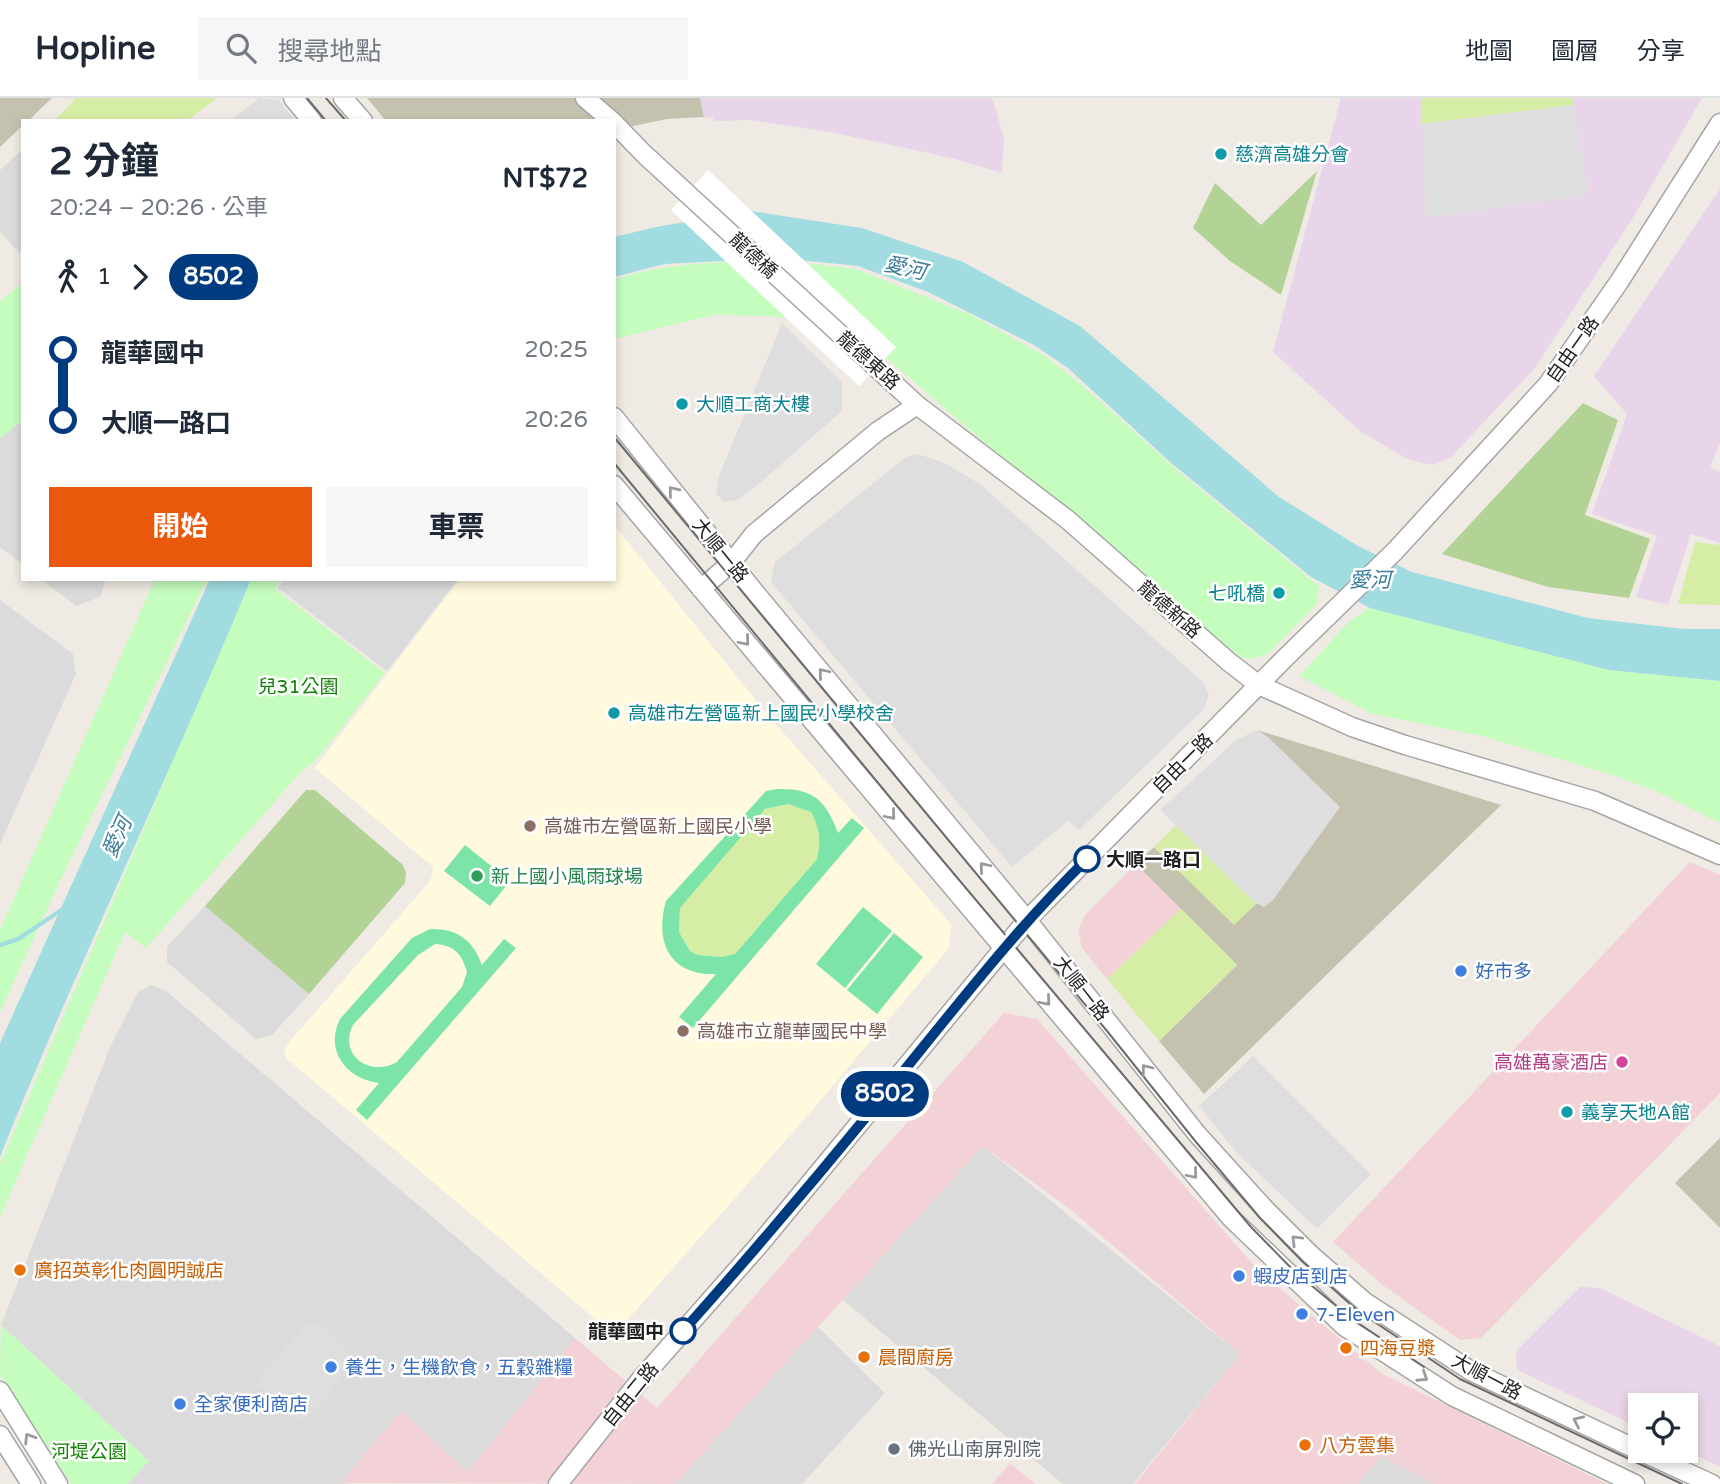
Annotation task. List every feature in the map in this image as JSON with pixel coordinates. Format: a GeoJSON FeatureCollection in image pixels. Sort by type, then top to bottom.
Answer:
{"type":"FeatureCollection","features":[{"type":"Feature","properties":{"kind":"street"},"geometry":{"type":"LineString","coordinates":[[293,98],[310,119]]}},
{"type":"Feature","properties":{"kind":"street"},"geometry":{"type":"LineString","coordinates":[[343,98],[361,119]]}},
{"type":"Feature","properties":{"kind":"street"},"geometry":{"type":"LineString","coordinates":[[585,98],[610,119]]}},
{"type":"Feature","properties":{"kind":"street","name":"自由一路"},"geometry":{"type":"LineString","coordinates":[[1027,920],[1395,551],[1548,384],[1626,271],[1720,123]]}},
{"type":"Feature","properties":{"kind":"street","name":"龍德橋"},"geometry":{"type":"LineString","coordinates":[[616,125],[820,315]]}},
{"type":"Feature","properties":{"kind":"street","name":"龍德東路"},"geometry":{"type":"LineString","coordinates":[[820,315],[917,405]]}},
{"type":"Feature","properties":{"kind":"street"},"geometry":{"type":"LineString","coordinates":[[701,589],[731,563],[754,534],[878,430],[917,405]]}},
{"type":"Feature","properties":{"kind":"street","name":"龍德新路"},"geometry":{"type":"LineString","coordinates":[[917,405],[1068,520],[1229,662],[1259,685],[1352,727],[1595,801],[1720,856]]}},
{"type":"Feature","properties":{"kind":"street","name":"大順一路"},"geometry":{"type":"LineString","coordinates":[[616,419],[731,563],[1027,920],[1198,1134],[1264,1208],[1311,1255],[1365,1302],[1471,1371],[1628,1445]]}},
{"type":"Feature","properties":{"kind":"street","name":"大順一路"},"geometry":{"type":"LineString","coordinates":[[616,487],[1231,1219],[1345,1327],[1452,1396],[1635,1484]]}},
{"type":"Feature","properties":{"kind":"street","name":"自由二路"},"geometry":{"type":"LineString","coordinates":[[558,1484],[641,1379],[759,1245],[1027,920]]}},
{"type":"Feature","properties":{"kind":"street"},"geometry":{"type":"LineString","coordinates":[[0,1391],[58,1484]]}},
{"type":"Feature","properties":{"kind":"street"},"geometry":{"type":"LineString","coordinates":[[0,1435],[31,1484]]}},
{"type":"Feature","properties":{"kind":"street","name":"大順一路"},"geometry":{"type":"LineString","coordinates":[[1666,1463],[1712,1484]]}},
{"type":"Feature","properties":{"kind":"shaded area"},"geometry":{"type":"Polygon","coordinates":[[[0,98],[52,98],[30,119],[21,119],[21,127],[0,147],[0,98]]]}},
{"type":"Feature","properties":{"kind":"shaded area"},"geometry":{"type":"Polygon","coordinates":[[[259,98],[279,100],[293,119],[233,119],[259,98]]]}},
{"type":"Feature","properties":{"kind":"shaded area"},"geometry":{"type":"Polygon","coordinates":[[[367,98],[700,98],[704,117],[667,119],[616,130],[616,119],[384,119],[367,98]]]}},
{"type":"Feature","properties":{"kind":"shaded area"},"geometry":{"type":"Polygon","coordinates":[[[700,98],[992,98],[1004,138],[1002,173],[951,158],[830,132],[750,120],[714,121],[713,118],[704,117],[700,98]]]}},
{"type":"Feature","properties":{"kind":"shaded area"},"geometry":{"type":"Polygon","coordinates":[[[1341,98],[1702,98],[1634,216],[1535,368],[1451,457],[1433,465],[1407,459],[1360,431],[1273,352],[1341,98]]]}},
{"type":"Feature","properties":{"kind":"shaded area"},"geometry":{"type":"Polygon","coordinates":[[[1574,105],[1588,195],[1426,218],[1422,124],[1574,105]]]}},
{"type":"Feature","properties":{"kind":"shaded area"},"geometry":{"type":"Polygon","coordinates":[[[21,151],[19,253],[0,231],[0,170],[21,151]]]}},
{"type":"Feature","properties":{"kind":"shaded area"},"geometry":{"type":"Polygon","coordinates":[[[1720,189],[1720,442],[1710,468],[1720,472],[1720,543],[1691,534],[1668,605],[1636,597],[1657,536],[1592,514],[1627,414],[1594,376],[1720,189]]]}},
{"type":"Feature","properties":{"kind":"shaded area"},"geometry":{"type":"Polygon","coordinates":[[[782,323],[842,382],[842,411],[755,487],[737,500],[724,502],[716,493],[719,476],[782,323]]]}},
{"type":"Feature","properties":{"kind":"shaded area"},"geometry":{"type":"Polygon","coordinates":[[[21,422],[21,563],[0,547],[0,438],[21,422]]]}},
{"type":"Feature","properties":{"kind":"shaded area"},"geometry":{"type":"Polygon","coordinates":[[[918,454],[947,464],[981,485],[1203,682],[1209,694],[1204,709],[1079,830],[1068,821],[1012,867],[771,582],[775,562],[906,457],[918,454]]]}},
{"type":"Feature","properties":{"kind":"shaded area"},"geometry":{"type":"Polygon","coordinates":[[[616,527],[773,721],[951,924],[949,948],[809,1114],[623,1325],[607,1329],[286,1058],[284,1048],[424,888],[431,879],[433,867],[315,768],[458,581],[616,581],[616,527]]]}},
{"type":"Feature","properties":{"kind":"shaded area"},"geometry":{"type":"Polygon","coordinates":[[[44,581],[105,581],[100,597],[76,606],[44,581]]]}},
{"type":"Feature","properties":{"kind":"shaded area"},"geometry":{"type":"Polygon","coordinates":[[[282,581],[456,581],[387,671],[278,588],[282,581]]]}},
{"type":"Feature","properties":{"kind":"shaded area"},"geometry":{"type":"Polygon","coordinates":[[[0,600],[73,654],[76,674],[0,844],[0,600]]]}},
{"type":"Feature","properties":{"kind":"shaded area"},"geometry":{"type":"Polygon","coordinates":[[[1257,730],[1501,805],[1204,1094],[1159,1041],[1237,965],[1136,864],[1154,847],[1234,924],[1257,903],[1264,907],[1269,738],[1257,730]]]}},
{"type":"Feature","properties":{"kind":"shaded area"},"geometry":{"type":"Polygon","coordinates":[[[1257,730],[1269,738],[1340,807],[1273,900],[1264,907],[1253,901],[1160,810],[1236,740],[1257,730]]]}},
{"type":"Feature","properties":{"kind":"shaded area"},"geometry":{"type":"Polygon","coordinates":[[[1690,862],[1720,875],[1720,1093],[1481,1338],[1460,1340],[1384,1286],[1333,1242],[1690,862]]]}},
{"type":"Feature","properties":{"kind":"shaded area"},"geometry":{"type":"Polygon","coordinates":[[[1136,864],[1181,909],[1107,979],[1082,948],[1078,931],[1085,915],[1136,864]]]}},
{"type":"Feature","properties":{"kind":"shaded area"},"geometry":{"type":"Polygon","coordinates":[[[205,906],[309,994],[272,1035],[256,1039],[167,962],[167,947],[205,906]]]}},
{"type":"Feature","properties":{"kind":"shaded area"},"geometry":{"type":"Polygon","coordinates":[[[151,985],[166,991],[575,1338],[468,1473],[341,1484],[127,1484],[149,1461],[1,1325],[111,1045],[138,992],[151,985]]]}},
{"type":"Feature","properties":{"kind":"shaded area"},"geometry":{"type":"Polygon","coordinates":[[[1004,1013],[1037,1019],[1259,1271],[1381,1373],[1607,1484],[1436,1484],[1381,1456],[1358,1484],[1135,1484],[1240,1354],[1070,1209],[983,1146],[675,1484],[340,1483],[401,1411],[468,1472],[575,1338],[657,1408],[1004,1013]]]}},
{"type":"Feature","properties":{"kind":"shaded area"},"geometry":{"type":"Polygon","coordinates":[[[1253,1056],[1371,1174],[1317,1229],[1236,1152],[1199,1106],[1253,1056]]]}},
{"type":"Feature","properties":{"kind":"shaded area"},"geometry":{"type":"Polygon","coordinates":[[[1720,1138],[1720,1228],[1675,1183],[1720,1138]]]}},
{"type":"Feature","properties":{"kind":"shaded area"},"geometry":{"type":"Polygon","coordinates":[[[983,1146],[1240,1354],[1133,1484],[1063,1484],[843,1300],[983,1146]]]}},
{"type":"Feature","properties":{"kind":"shaded area"},"geometry":{"type":"Polygon","coordinates":[[[1580,1287],[1600,1288],[1720,1346],[1720,1467],[1698,1456],[1698,1393],[1628,1393],[1628,1422],[1517,1370],[1516,1351],[1580,1287]]]}},
{"type":"Feature","properties":{"kind":"shaded area"},"geometry":{"type":"Polygon","coordinates":[[[318,1323],[359,1361],[302,1423],[255,1384],[305,1324],[318,1323]]]}},
{"type":"Feature","properties":{"kind":"shaded area"},"geometry":{"type":"Polygon","coordinates":[[[818,1327],[885,1393],[802,1484],[675,1484],[818,1327]]]}},
{"type":"Feature","properties":{"kind":"shaded area"},"geometry":{"type":"Polygon","coordinates":[[[1381,1456],[1436,1484],[1358,1484],[1381,1456]]]}},
{"type":"Feature","properties":{"kind":"shaded area"},"geometry":{"type":"Polygon","coordinates":[[[1010,1463],[1035,1484],[992,1484],[1010,1463]]]}},
{"type":"Feature","properties":{"kind":"green space"},"geometry":{"type":"Polygon","coordinates":[[[76,98],[217,98],[190,119],[56,119],[76,98]]]}},
{"type":"Feature","properties":{"kind":"green space"},"geometry":{"type":"Polygon","coordinates":[[[1421,98],[1572,98],[1574,105],[1422,124],[1421,98]]]}},
{"type":"Feature","properties":{"kind":"green space"},"geometry":{"type":"Polygon","coordinates":[[[1317,171],[1281,295],[1230,261],[1193,228],[1215,183],[1261,225],[1317,171]]]}},
{"type":"Feature","properties":{"kind":"green space"},"geometry":{"type":"Polygon","coordinates":[[[780,260],[856,269],[971,315],[1044,355],[1185,477],[1319,586],[1317,604],[1268,654],[1244,658],[1220,646],[847,324],[770,316],[714,315],[616,339],[616,279],[654,269],[780,260]]]}},
{"type":"Feature","properties":{"kind":"green space"},"geometry":{"type":"Polygon","coordinates":[[[21,285],[21,422],[0,438],[0,301],[21,285]]]}},
{"type":"Feature","properties":{"kind":"green space"},"geometry":{"type":"Polygon","coordinates":[[[1583,403],[1618,420],[1585,515],[1650,539],[1629,598],[1548,587],[1442,554],[1583,403]]]}},
{"type":"Feature","properties":{"kind":"green space"},"geometry":{"type":"Polygon","coordinates":[[[1695,542],[1720,545],[1720,605],[1678,604],[1695,542]]]}},
{"type":"Feature","properties":{"kind":"green space"},"geometry":{"type":"Polygon","coordinates":[[[154,581],[206,581],[60,881],[0,1012],[0,930],[154,581]]]}},
{"type":"Feature","properties":{"kind":"green space","name":"兒31公園"},"geometry":{"type":"Polygon","coordinates":[[[250,581],[279,581],[275,589],[385,673],[317,759],[299,774],[146,948],[125,932],[0,1217],[0,1164],[250,581]]]}},
{"type":"Feature","properties":{"kind":"green space"},"geometry":{"type":"Polygon","coordinates":[[[1370,608],[1609,670],[1720,681],[1720,823],[1658,792],[1616,776],[1482,736],[1373,714],[1299,676],[1349,622],[1370,608]]]}},
{"type":"Feature","properties":{"kind":"green space"},"geometry":{"type":"Polygon","coordinates":[[[789,789],[816,798],[823,804],[838,833],[852,818],[864,828],[693,1028],[679,1017],[716,974],[687,969],[669,954],[662,930],[666,901],[766,791],[789,789]],[[788,804],[765,809],[680,908],[679,932],[690,951],[698,955],[721,957],[735,954],[817,859],[819,835],[811,812],[788,804]]]}},
{"type":"Feature","properties":{"kind":"green space"},"geometry":{"type":"Polygon","coordinates":[[[306,790],[315,790],[403,865],[406,873],[405,883],[309,994],[205,906],[306,790]]]}},
{"type":"Feature","properties":{"kind":"green space"},"geometry":{"type":"Polygon","coordinates":[[[788,804],[811,812],[819,835],[817,859],[735,954],[721,957],[698,955],[690,951],[679,932],[680,908],[765,809],[788,804]]]}},
{"type":"Feature","properties":{"kind":"green space"},"geometry":{"type":"Polygon","coordinates":[[[1176,825],[1257,903],[1234,925],[1154,847],[1176,825]]]}},
{"type":"Feature","properties":{"kind":"green space","name":"新上國小風雨球場"},"geometry":{"type":"Polygon","coordinates":[[[465,845],[510,881],[490,906],[444,871],[465,845]]]}},
{"type":"Feature","properties":{"kind":"green space"},"geometry":{"type":"Polygon","coordinates":[[[863,907],[892,931],[845,988],[816,964],[863,907]]]}},
{"type":"Feature","properties":{"kind":"green space"},"geometry":{"type":"Polygon","coordinates":[[[1181,909],[1237,965],[1159,1041],[1107,979],[1181,909]]]}},
{"type":"Feature","properties":{"kind":"green space"},"geometry":{"type":"Polygon","coordinates":[[[430,929],[456,933],[469,942],[482,965],[504,939],[516,948],[367,1120],[356,1110],[379,1083],[357,1076],[342,1062],[335,1042],[336,1031],[340,1019],[412,938],[430,929]],[[435,944],[418,955],[353,1025],[349,1036],[350,1045],[359,1060],[376,1067],[397,1062],[462,987],[467,972],[463,960],[452,949],[435,944]]]}},
{"type":"Feature","properties":{"kind":"green space"},"geometry":{"type":"Polygon","coordinates":[[[894,933],[923,957],[877,1014],[847,990],[894,933]]]}},
{"type":"Feature","properties":{"kind":"green space","name":"河堤公園"},"geometry":{"type":"Polygon","coordinates":[[[1,1325],[149,1461],[127,1484],[71,1484],[0,1374],[1,1325]]]}},
{"type":"Feature","properties":{"kind":"water","name":"愛河"},"geometry":{"type":"Polygon","coordinates":[[[751,211],[862,228],[963,262],[1080,326],[1279,497],[1358,546],[1412,572],[1588,618],[1684,629],[1720,629],[1720,681],[1609,670],[1370,608],[1311,577],[1170,462],[1068,368],[1034,345],[928,292],[858,266],[780,258],[665,264],[616,276],[616,237],[751,211]]]}},
{"type":"Feature","properties":{"kind":"water","name":"愛河"},"geometry":{"type":"Polygon","coordinates":[[[209,581],[250,581],[0,1157],[0,1043],[209,581]]]}},
{"type":"Feature","properties":{"kind":"pier"},"geometry":{"type":"Polygon","coordinates":[[[708,170],[896,347],[859,386],[671,210],[708,170]]]}},
{"type":"Feature","properties":{"kind":"waterway"},"geometry":{"type":"LineString","coordinates":[[0,945],[18,939],[63,909]]}},
{"type":"Feature","properties":{"kind":"tram line"},"geometry":{"type":"LineString","coordinates":[[307,98],[324,119]]}},
{"type":"Feature","properties":{"kind":"tram line"},"geometry":{"type":"LineString","coordinates":[[326,98],[344,119]]}},
{"type":"Feature","properties":{"kind":"tram line"},"geometry":{"type":"LineString","coordinates":[[616,439],[1196,1142],[1260,1218],[1303,1262],[1358,1311],[1460,1379],[1682,1484]]}},
{"type":"Feature","properties":{"kind":"tram line"},"geometry":{"type":"LineString","coordinates":[[616,465],[907,818],[1251,1227],[1294,1271],[1352,1319],[1424,1367]]}},
{"type":"Feature","properties":{"kind":"bus line","name":"8502"},"geometry":{"type":"LineString","coordinates":[[683,1331],[842,1146],[1002,948],[1087,859]]}},
{"type":"Feature","properties":{"kind":"place","name":"慈濟高雄分會"},"geometry":{"type":"Point","coordinates":[1221,154]}},
{"type":"Feature","properties":{"kind":"place","name":"大順工商大樓"},"geometry":{"type":"Point","coordinates":[682,404]}},
{"type":"Feature","properties":{"kind":"place","name":"七吼橋"},"geometry":{"type":"Point","coordinates":[1279,593]}},
{"type":"Feature","properties":{"kind":"place","name":"高雄市左營區新上國民小學校舍"},"geometry":{"type":"Point","coordinates":[614,713]}},
{"type":"Feature","properties":{"kind":"place","name":"高雄市左營區新上國民小學"},"geometry":{"type":"Point","coordinates":[530,826]}},
{"type":"Feature","properties":{"kind":"place","name":"大順一路口"},"geometry":{"type":"Point","coordinates":[1087,859]}},
{"type":"Feature","properties":{"kind":"place","name":"新上國小風雨球場"},"geometry":{"type":"Point","coordinates":[477,876]}},
{"type":"Feature","properties":{"kind":"place","name":"好市多"},"geometry":{"type":"Point","coordinates":[1461,971]}},
{"type":"Feature","properties":{"kind":"place","name":"高雄市立龍華國民中學"},"geometry":{"type":"Point","coordinates":[683,1031]}},
{"type":"Feature","properties":{"kind":"place","name":"高雄萬豪酒店"},"geometry":{"type":"Point","coordinates":[1622,1062]}},
{"type":"Feature","properties":{"kind":"place","name":"義享天地A館"},"geometry":{"type":"Point","coordinates":[1567,1112]}},
{"type":"Feature","properties":{"kind":"place","name":"廣招英彰化肉圓明誠店"},"geometry":{"type":"Point","coordinates":[20,1270]}},
{"type":"Feature","properties":{"kind":"place","name":"蝦皮店到店"},"geometry":{"type":"Point","coordinates":[1239,1276]}},
{"type":"Feature","properties":{"kind":"place","name":"7-Eleven"},"geometry":{"type":"Point","coordinates":[1302,1314]}},
{"type":"Feature","properties":{"kind":"place","name":"龍華國中"},"geometry":{"type":"Point","coordinates":[683,1331]}},
{"type":"Feature","properties":{"kind":"place","name":"四海豆漿"},"geometry":{"type":"Point","coordinates":[1346,1348]}},
{"type":"Feature","properties":{"kind":"place","name":"晨間廚房"},"geometry":{"type":"Point","coordinates":[864,1357]}},
{"type":"Feature","properties":{"kind":"place","name":"養生，生機飲食，五穀雜糧"},"geometry":{"type":"Point","coordinates":[331,1367]}},
{"type":"Feature","properties":{"kind":"place","name":"全家便利商店"},"geometry":{"type":"Point","coordinates":[180,1404]}},
{"type":"Feature","properties":{"kind":"place","name":"八方雲集"},"geometry":{"type":"Point","coordinates":[1305,1445]}},
{"type":"Feature","properties":{"kind":"place","name":"佛光山南屏別院"},"geometry":{"type":"Point","coordinates":[894,1449]}}]}
